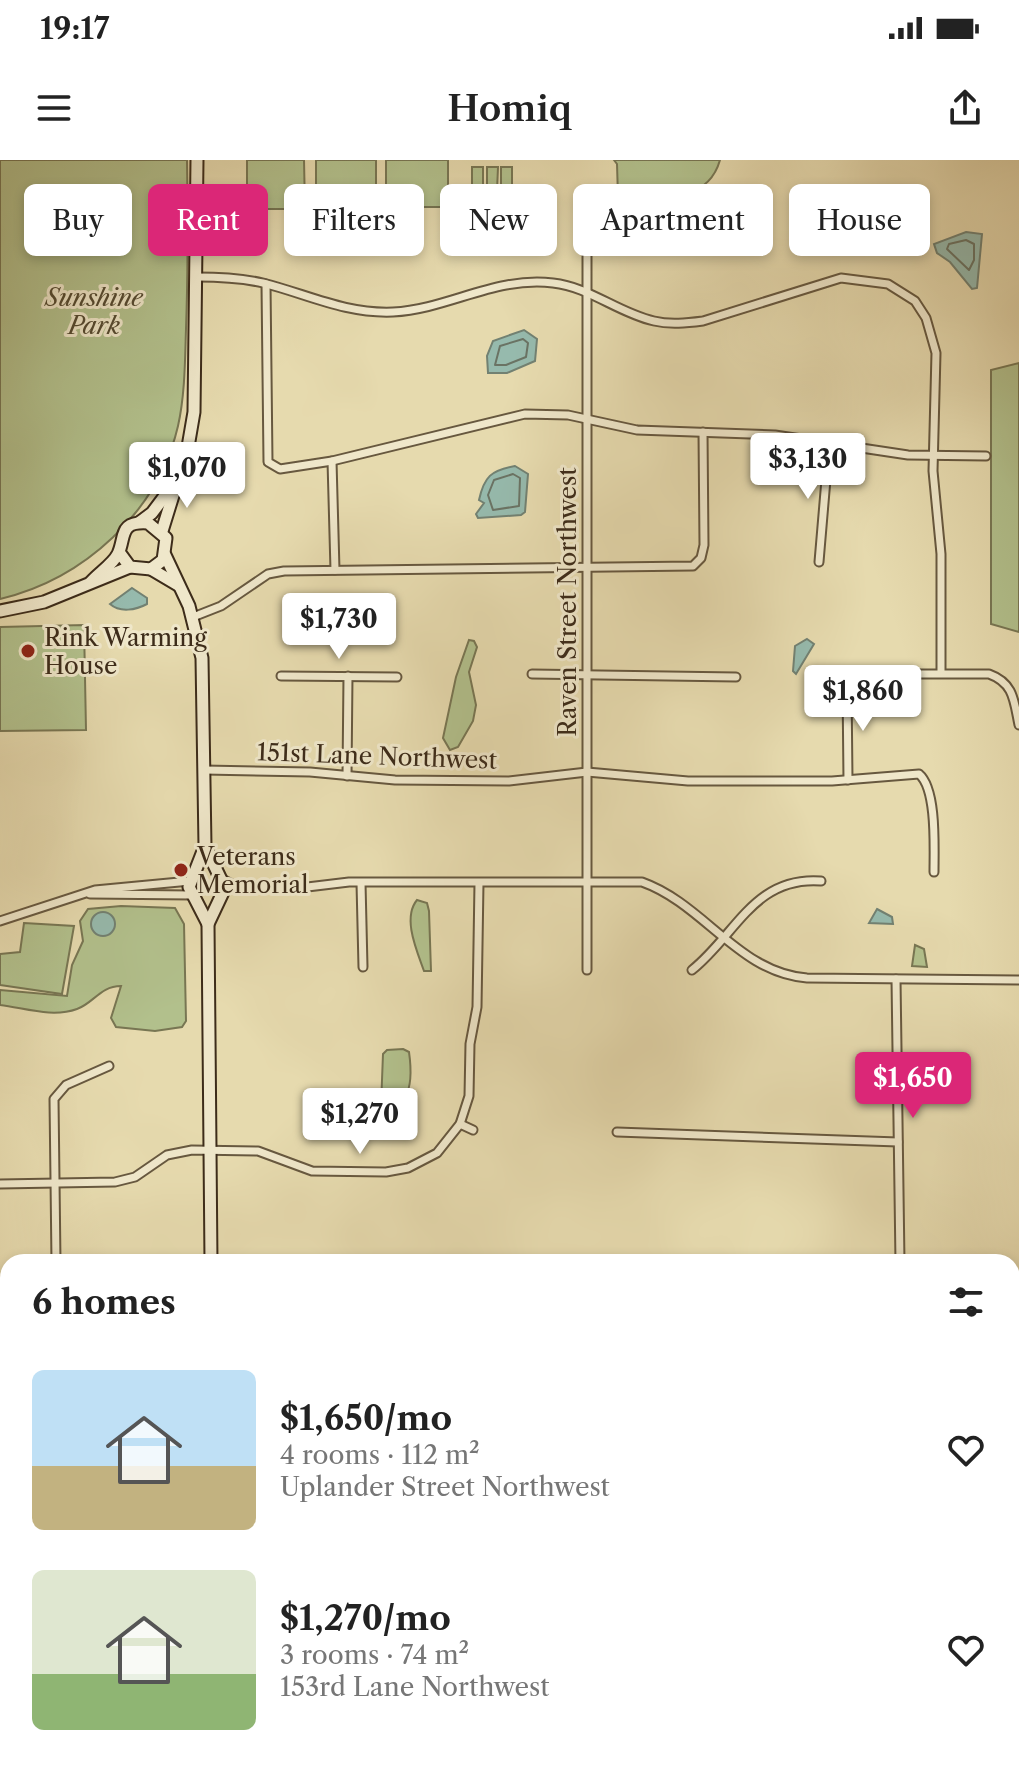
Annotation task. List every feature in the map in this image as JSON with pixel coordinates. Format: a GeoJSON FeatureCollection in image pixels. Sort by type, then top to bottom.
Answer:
{"type":"FeatureCollection","features":[{"type":"Feature","properties":{"kind":"street"},"geometry":{"type":"LineString","coordinates":[[151,569],[165,555],[167,545],[162,531],[188,447],[194,412],[197,160]]}},
{"type":"Feature","properties":{"kind":"street","name":"Raven Street Northwest"},"geometry":{"type":"LineString","coordinates":[[587,256],[587,970]]}},
{"type":"Feature","properties":{"kind":"street"},"geometry":{"type":"LineString","coordinates":[[197,277],[266,284],[325,305],[392,312],[422,308],[494,285],[525,280],[566,285],[655,321],[679,323],[714,318],[841,278],[888,284],[906,295],[926,318],[936,353],[933,455],[941,554],[941,672]]}},
{"type":"Feature","properties":{"kind":"street"},"geometry":{"type":"LineString","coordinates":[[266,284],[268,462],[280,469],[332,461],[511,416],[545,413],[637,430],[741,431],[933,455],[986,456]]}},
{"type":"Feature","properties":{"kind":"street"},"geometry":{"type":"LineString","coordinates":[[193,617],[221,606],[268,574],[335,570],[679,569],[693,566],[701,558],[704,545],[703,432]]}},
{"type":"Feature","properties":{"kind":"street"},"geometry":{"type":"LineString","coordinates":[[819,562],[829,444]]}},
{"type":"Feature","properties":{"kind":"street"},"geometry":{"type":"LineString","coordinates":[[332,461],[335,570]]}},
{"type":"Feature","properties":{"kind":"street"},"geometry":{"type":"LineString","coordinates":[[91,582],[119,552],[121,536],[152,513],[177,482]]}},
{"type":"Feature","properties":{"kind":"street"},"geometry":{"type":"LineString","coordinates":[[140,522],[162,531]]}},
{"type":"Feature","properties":{"kind":"street"},"geometry":{"type":"LineString","coordinates":[[119,552],[130,567]]}},
{"type":"Feature","properties":{"kind":"street"},"geometry":{"type":"LineString","coordinates":[[165,555],[193,617],[202,658],[205,846],[194,876],[196,899],[208,924]]}},
{"type":"Feature","properties":{"kind":"street"},"geometry":{"type":"LineString","coordinates":[[0,611],[44,602],[130,567],[151,569],[178,585]]}},
{"type":"Feature","properties":{"kind":"street"},"geometry":{"type":"LineString","coordinates":[[532,674],[736,677]]}},
{"type":"Feature","properties":{"kind":"street"},"geometry":{"type":"LineString","coordinates":[[848,780],[847,686],[849,677],[856,674],[989,674],[1004,679],[1011,687],[1019,725]]}},
{"type":"Feature","properties":{"kind":"street"},"geometry":{"type":"LineString","coordinates":[[281,676],[397,677]]}},
{"type":"Feature","properties":{"kind":"street"},"geometry":{"type":"LineString","coordinates":[[347,776],[348,676]]}},
{"type":"Feature","properties":{"kind":"street","name":"151st Lane Northwest"},"geometry":{"type":"LineString","coordinates":[[204,770],[395,780],[509,781],[587,772],[688,781],[848,780],[919,774],[927,782],[934,872]]}},
{"type":"Feature","properties":{"kind":"street"},"geometry":{"type":"LineString","coordinates":[[205,846],[211,854],[221,892],[208,924],[211,1254]]}},
{"type":"Feature","properties":{"kind":"street"},"geometry":{"type":"LineString","coordinates":[[0,921],[41,905],[119,886],[194,876],[214,870]]}},
{"type":"Feature","properties":{"kind":"street"},"geometry":{"type":"LineString","coordinates":[[692,970],[725,937],[748,907],[769,891],[792,882],[821,881]]}},
{"type":"Feature","properties":{"kind":"street"},"geometry":{"type":"LineString","coordinates":[[90,894],[196,899],[238,887],[313,888],[361,883],[642,882],[661,889],[755,962],[780,974],[1019,980]]}},
{"type":"Feature","properties":{"kind":"street"},"geometry":{"type":"LineString","coordinates":[[361,883],[363,967]]}},
{"type":"Feature","properties":{"kind":"street"},"geometry":{"type":"LineString","coordinates":[[0,1184],[115,1182],[135,1177],[167,1155],[210,1150],[258,1151],[312,1171],[386,1172],[408,1168],[437,1153],[460,1124],[469,1096],[470,1044],[477,1007],[479,883]]}},
{"type":"Feature","properties":{"kind":"street"},"geometry":{"type":"LineString","coordinates":[[896,979],[900,1254]]}},
{"type":"Feature","properties":{"kind":"street"},"geometry":{"type":"LineString","coordinates":[[56,1254],[54,1099],[66,1085],[109,1066]]}},
{"type":"Feature","properties":{"kind":"street"},"geometry":{"type":"LineString","coordinates":[[460,1124],[473,1130]]}},
{"type":"Feature","properties":{"kind":"street"},"geometry":{"type":"LineString","coordinates":[[617,1132],[898,1142]]}},
{"type":"Feature","properties":{"kind":"green space","name":"Sunshine Park"},"geometry":{"type":"Polygon","coordinates":[[[0,160],[187,160],[187,184],[148,184],[148,256],[187,256],[182,402],[168,457],[154,486],[113,537],[60,576],[0,599],[0,160]]]}},
{"type":"Feature","properties":{"kind":"green space"},"geometry":{"type":"Polygon","coordinates":[[[247,160],[304,160],[304,184],[284,184],[284,209],[268,209],[268,184],[247,184],[247,160]]]}},
{"type":"Feature","properties":{"kind":"green space"},"geometry":{"type":"Polygon","coordinates":[[[316,160],[376,160],[376,184],[316,184],[316,160]]]}},
{"type":"Feature","properties":{"kind":"green space"},"geometry":{"type":"Polygon","coordinates":[[[386,160],[448,160],[448,184],[440,184],[440,207],[424,207],[424,184],[386,184],[386,160]]]}},
{"type":"Feature","properties":{"kind":"green space"},"geometry":{"type":"Polygon","coordinates":[[[614,160],[720,160],[705,184],[618,184],[614,160]]]}},
{"type":"Feature","properties":{"kind":"green space"},"geometry":{"type":"Polygon","coordinates":[[[472,167],[483,167],[483,184],[472,184],[472,167]]]}},
{"type":"Feature","properties":{"kind":"green space"},"geometry":{"type":"Polygon","coordinates":[[[487,167],[498,167],[497,184],[487,184],[487,167]]]}},
{"type":"Feature","properties":{"kind":"green space"},"geometry":{"type":"Polygon","coordinates":[[[501,167],[512,167],[512,184],[501,184],[501,167]]]}},
{"type":"Feature","properties":{"kind":"green space"},"geometry":{"type":"Polygon","coordinates":[[[1019,363],[1019,632],[991,624],[991,370],[1019,363]]]}},
{"type":"Feature","properties":{"kind":"green space"},"geometry":{"type":"Polygon","coordinates":[[[84,625],[86,730],[0,731],[0,627],[84,625]]]}},
{"type":"Feature","properties":{"kind":"green space"},"geometry":{"type":"Polygon","coordinates":[[[469,640],[474,641],[477,647],[469,672],[476,705],[473,721],[458,747],[450,750],[443,738],[456,677],[469,640]]]}},
{"type":"Feature","properties":{"kind":"green space"},"geometry":{"type":"Polygon","coordinates":[[[417,900],[427,903],[429,911],[431,971],[424,971],[412,935],[411,916],[417,900]]]}},
{"type":"Feature","properties":{"kind":"green space"},"geometry":{"type":"Polygon","coordinates":[[[121,906],[175,908],[184,924],[186,1021],[182,1027],[155,1031],[116,1027],[111,1018],[121,986],[108,989],[68,1012],[0,1005],[0,990],[67,996],[72,965],[83,941],[80,921],[88,909],[121,906]]]}},
{"type":"Feature","properties":{"kind":"green space"},"geometry":{"type":"Polygon","coordinates":[[[24,923],[74,926],[62,994],[0,985],[0,954],[20,952],[24,923]]]}},
{"type":"Feature","properties":{"kind":"green space"},"geometry":{"type":"Polygon","coordinates":[[[915,945],[924,949],[927,967],[912,966],[915,945]]]}},
{"type":"Feature","properties":{"kind":"green space"},"geometry":{"type":"Polygon","coordinates":[[[403,1049],[409,1052],[409,1088],[400,1104],[370,1124],[381,1106],[383,1054],[387,1050],[403,1049]]]}},
{"type":"Feature","properties":{"kind":"water"},"geometry":{"type":"Polygon","coordinates":[[[966,232],[982,234],[977,288],[972,289],[950,262],[937,253],[934,244],[966,232]]]}},
{"type":"Feature","properties":{"kind":"water"},"geometry":{"type":"Polygon","coordinates":[[[524,330],[537,339],[535,361],[507,373],[488,373],[487,356],[493,341],[524,330]]]}},
{"type":"Feature","properties":{"kind":"water"},"geometry":{"type":"Polygon","coordinates":[[[515,466],[528,474],[525,512],[521,515],[478,518],[476,514],[484,503],[479,500],[486,480],[494,472],[515,466]]]}},
{"type":"Feature","properties":{"kind":"water"},"geometry":{"type":"Polygon","coordinates":[[[132,588],[147,598],[147,604],[128,610],[110,604],[132,588]]]}},
{"type":"Feature","properties":{"kind":"water"},"geometry":{"type":"Polygon","coordinates":[[[807,639],[814,644],[796,674],[793,671],[795,646],[807,639]]]}},
{"type":"Feature","properties":{"kind":"water"},"geometry":{"type":"Polygon","coordinates":[[[877,909],[892,917],[893,924],[869,923],[877,909]]]}},
{"type":"Feature","properties":{"kind":"water"},"geometry":{"type":"Polygon","coordinates":[[[103,912],[114,919],[115,924],[108,935],[103,936],[92,929],[91,924],[98,913],[103,912]]]}},
{"type":"Feature","properties":{"kind":"place","name":"Rink Warming House"},"geometry":{"type":"Point","coordinates":[28,651]}},
{"type":"Feature","properties":{"kind":"place","name":"Veterans Memorial"},"geometry":{"type":"Point","coordinates":[181,870]}}]}
